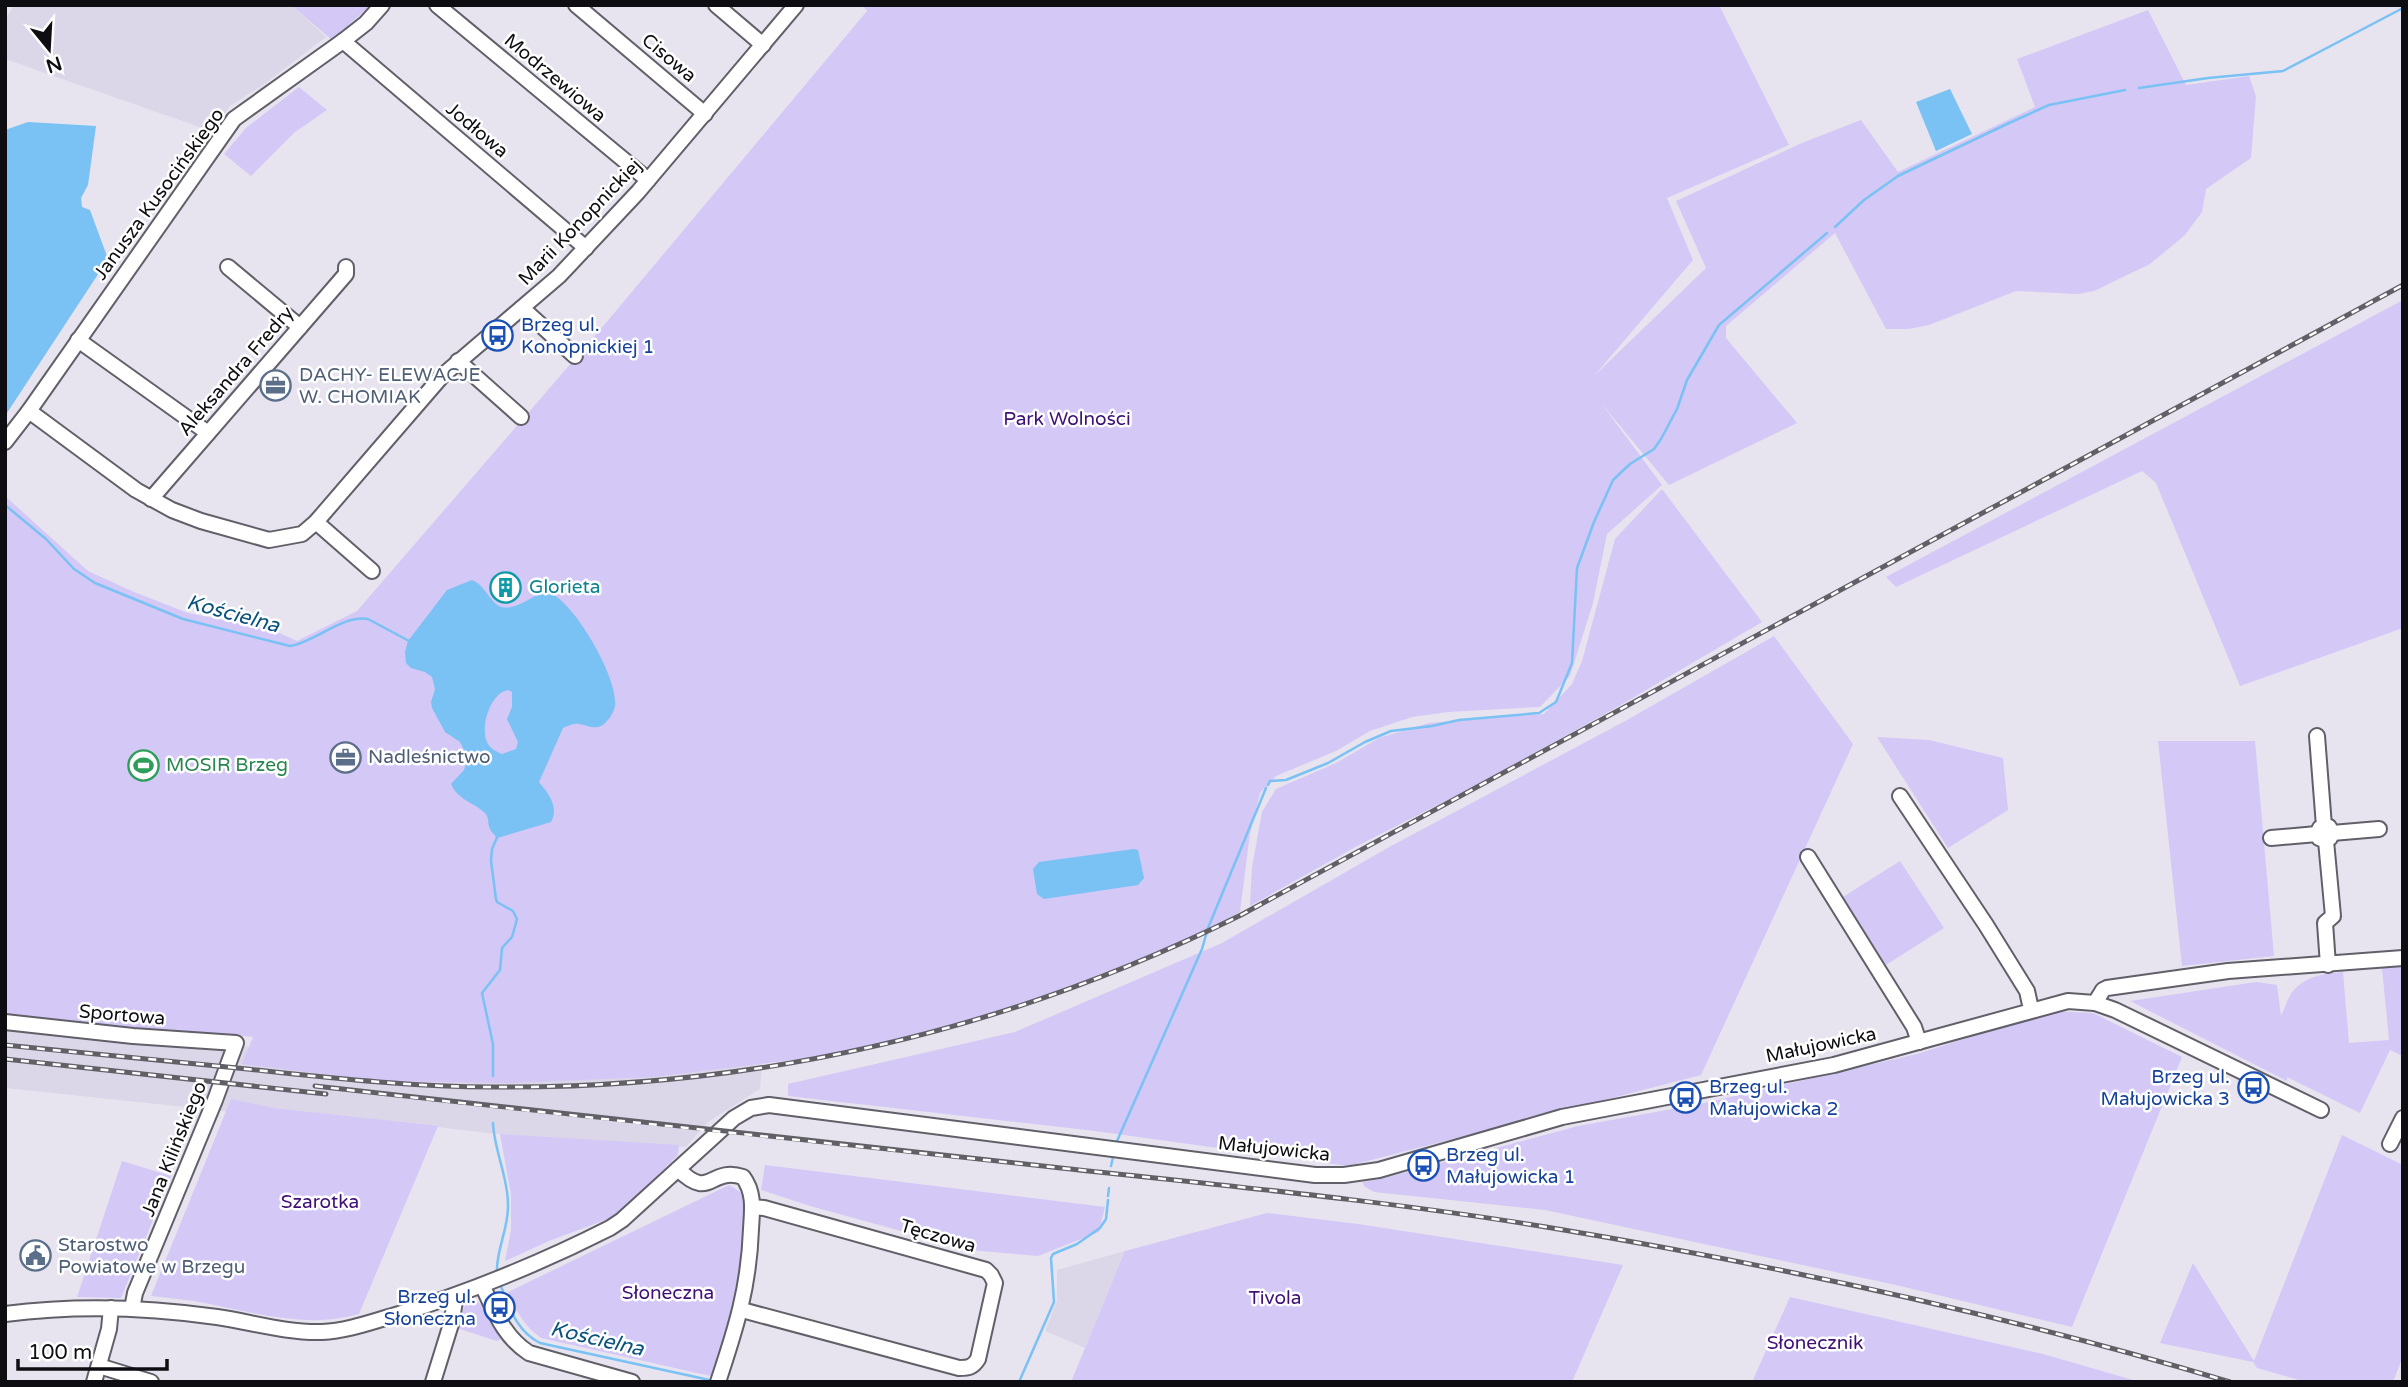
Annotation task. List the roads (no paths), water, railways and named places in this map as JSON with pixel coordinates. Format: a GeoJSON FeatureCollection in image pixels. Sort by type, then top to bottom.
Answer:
{"type":"FeatureCollection","features":[{"type":"Feature","properties":{"kind":"street","name":"Janusza Kusocińskiego"},"geometry":{"type":"LineString","coordinates":[[5,442],[234,119],[343,41],[366,23],[382,5]]}},
{"type":"Feature","properties":{"kind":"street","name":"Modrzewiowa"},"geometry":{"type":"LineString","coordinates":[[437,5],[648,180]]}},
{"type":"Feature","properties":{"kind":"street","name":"Cisowa"},"geometry":{"type":"LineString","coordinates":[[576,5],[705,114]]}},
{"type":"Feature","properties":{"kind":"street"},"geometry":{"type":"LineString","coordinates":[[716,5],[763,45]]}},
{"type":"Feature","properties":{"kind":"street","name":"Marii Konopnickiej"},"geometry":{"type":"LineString","coordinates":[[29,411],[136,491],[151,499],[201,521],[269,540],[302,534],[316,522],[458,361],[559,276],[586,248],[648,180],[796,5]]}},
{"type":"Feature","properties":{"kind":"street","name":"Jodłowa"},"geometry":{"type":"LineString","coordinates":[[343,41],[586,248]]}},
{"type":"Feature","properties":{"kind":"street"},"geometry":{"type":"LineString","coordinates":[[228,267],[299,327]]}},
{"type":"Feature","properties":{"kind":"street","name":"Aleksandra Fredry"},"geometry":{"type":"LineString","coordinates":[[151,499],[346,274],[346,267]]}},
{"type":"Feature","properties":{"kind":"street"},"geometry":{"type":"LineString","coordinates":[[522,308],[575,356]]}},
{"type":"Feature","properties":{"kind":"street"},"geometry":{"type":"LineString","coordinates":[[78,340],[208,433]]}},
{"type":"Feature","properties":{"kind":"street"},"geometry":{"type":"LineString","coordinates":[[458,361],[521,416]]}},
{"type":"Feature","properties":{"kind":"street"},"geometry":{"type":"LineString","coordinates":[[316,522],[372,571]]}},
{"type":"Feature","properties":{"kind":"street"},"geometry":{"type":"LineString","coordinates":[[2317,736],[2333,916],[2325,923],[2328,965]]}},
{"type":"Feature","properties":{"kind":"street"},"geometry":{"type":"LineString","coordinates":[[1900,796],[2000,947],[2027,991],[2031,1009]]}},
{"type":"Feature","properties":{"kind":"street"},"geometry":{"type":"LineString","coordinates":[[2271,838],[2379,829]]}},
{"type":"Feature","properties":{"kind":"street"},"geometry":{"type":"LineString","coordinates":[[1808,857],[1914,1027],[1919,1042]]}},
{"type":"Feature","properties":{"kind":"street"},"geometry":{"type":"LineString","coordinates":[[2095,1003],[2103,990],[2153,981],[2228,971],[2403,958]]}},
{"type":"Feature","properties":{"kind":"street","name":"Małujowicka"},"geometry":{"type":"LineString","coordinates":[[5,1314],[48,1310],[132,1309],[217,1317],[300,1331],[323,1332],[372,1322],[494,1282],[610,1228],[734,1118],[751,1108],[769,1105],[1315,1175],[1361,1174],[1562,1117],[1834,1065],[2068,1001],[2095,1003],[2162,1032],[2321,1110]]}},
{"type":"Feature","properties":{"kind":"street","name":"Sportowa"},"geometry":{"type":"LineString","coordinates":[[5,1022],[133,1036],[236,1043]]}},
{"type":"Feature","properties":{"kind":"street","name":"Jana Kilińskiego"},"geometry":{"type":"LineString","coordinates":[[132,1309],[135,1293],[236,1043]]}},
{"type":"Feature","properties":{"kind":"street"},"geometry":{"type":"LineString","coordinates":[[2390,1144],[2403,1118]]}},
{"type":"Feature","properties":{"kind":"street"},"geometry":{"type":"LineString","coordinates":[[678,1169],[696,1184],[704,1184],[728,1174],[743,1177],[750,1190],[752,1207],[749,1260],[742,1310],[719,1380]]}},
{"type":"Feature","properties":{"kind":"street","name":"Tęczowa"},"geometry":{"type":"LineString","coordinates":[[742,1310],[967,1368],[973,1366],[978,1359],[995,1283],[986,1270],[853,1232],[752,1207]]}},
{"type":"Feature","properties":{"kind":"street"},"geometry":{"type":"LineString","coordinates":[[494,1282],[502,1326],[519,1347],[529,1353],[632,1382]]}},
{"type":"Feature","properties":{"kind":"street"},"geometry":{"type":"LineString","coordinates":[[433,1382],[451,1324],[456,1296]]}},
{"type":"Feature","properties":{"kind":"street"},"geometry":{"type":"LineString","coordinates":[[94,1382],[109,1329],[111,1308]]}},
{"type":"Feature","properties":{"kind":"street"},"geometry":{"type":"LineString","coordinates":[[99,1366],[151,1382]]}},
{"type":"Feature","properties":{"kind":"water"},"geometry":{"type":"Polygon","coordinates":[[[1950,89],[1972,134],[1936,151],[1916,102],[1950,89]]]}},
{"type":"Feature","properties":{"kind":"water"},"geometry":{"type":"Polygon","coordinates":[[[28,122],[96,126],[88,185],[81,198],[82,207],[90,210],[108,259],[5,416],[5,130],[28,122]]]}},
{"type":"Feature","properties":{"kind":"water"},"geometry":{"type":"Polygon","coordinates":[[[472,580],[499,606],[505,607],[519,605],[545,591],[556,596],[568,607],[602,659],[610,677],[615,706],[601,726],[577,724],[563,728],[539,782],[553,806],[551,822],[497,838],[489,827],[485,813],[462,797],[451,784],[464,770],[468,758],[460,742],[445,732],[432,708],[435,689],[432,677],[411,668],[406,663],[405,652],[408,641],[447,590],[472,580]],[[508,690],[496,698],[491,704],[486,721],[488,744],[502,754],[516,749],[518,742],[507,719],[512,707],[512,692],[508,690]]]}},
{"type":"Feature","properties":{"kind":"water"},"geometry":{"type":"Polygon","coordinates":[[[1138,850],[1144,878],[1138,885],[1044,899],[1037,894],[1033,869],[1039,862],[1138,850]]]}},
{"type":"Feature","properties":{"kind":"waterway"},"geometry":{"type":"LineString","coordinates":[[2139,88],[2283,71],[2403,8]]}},
{"type":"Feature","properties":{"kind":"waterway"},"geometry":{"type":"LineString","coordinates":[[1835,227],[1864,200],[1898,176],[2007,124],[2049,105],[2125,90]]}},
{"type":"Feature","properties":{"kind":"waterway"},"geometry":{"type":"LineString","coordinates":[[1268,785],[1270,781],[1286,780],[1328,763],[1391,731],[1459,720],[1539,713],[1556,702],[1572,663],[1577,568],[1613,480],[1630,464],[1654,449],[1661,439],[1677,409],[1687,380],[1719,325],[1827,233]]}},
{"type":"Feature","properties":{"kind":"waterway","name":"Kościelna"},"geometry":{"type":"LineString","coordinates":[[5,505],[46,539],[74,569],[95,583],[183,619],[290,646],[339,624],[368,619],[411,642]]}},
{"type":"Feature","properties":{"kind":"waterway"},"geometry":{"type":"LineString","coordinates":[[1117,1141],[1202,949],[1208,928],[1266,788]]}},
{"type":"Feature","properties":{"kind":"waterway","name":"Kościelna"},"geometry":{"type":"LineString","coordinates":[[493,1076],[493,1044],[482,993],[500,970],[502,948],[512,937],[517,919],[513,911],[496,899],[491,861],[492,849],[498,835]]}},
{"type":"Feature","properties":{"kind":"waterway","name":"Kościelna"},"geometry":{"type":"LineString","coordinates":[[493,1123],[508,1204],[497,1274]]}},
{"type":"Feature","properties":{"kind":"waterway"},"geometry":{"type":"LineString","coordinates":[[1111,1166],[1113,1157]]}},
{"type":"Feature","properties":{"kind":"waterway"},"geometry":{"type":"LineString","coordinates":[[1108,1196],[1109,1188]]}},
{"type":"Feature","properties":{"kind":"waterway"},"geometry":{"type":"LineString","coordinates":[[1019,1382],[1054,1302],[1051,1258],[1053,1254],[1077,1244],[1100,1228],[1106,1219],[1108,1200]]}},
{"type":"Feature","properties":{"kind":"waterway","name":"Kościelna"},"geometry":{"type":"LineString","coordinates":[[500,1284],[519,1325],[540,1343],[714,1381]]}},
{"type":"Feature","properties":{"kind":"railway"},"geometry":{"type":"LineString","coordinates":[[5,1045],[393,1083],[460,1087],[591,1085],[688,1077],[783,1064],[877,1046],[1062,992],[1152,956],[1241,915],[2403,285]]}},
{"type":"Feature","properties":{"kind":"railway"},"geometry":{"type":"LineString","coordinates":[[5,1059],[326,1094]]}},
{"type":"Feature","properties":{"kind":"railway"},"geometry":{"type":"LineString","coordinates":[[315,1086],[1299,1194],[1484,1217],[1719,1258],[1891,1294],[2061,1335],[2230,1382]]}},
{"type":"Feature","properties":{"kind":"place","name":"Brzeg ul. Konopnickiej 1"},"geometry":{"type":"Point","coordinates":[498,336]}},
{"type":"Feature","properties":{"kind":"place","name":"DACHY- ELEWACJE W. CHOMIAK"},"geometry":{"type":"Point","coordinates":[276,386]}},
{"type":"Feature","properties":{"kind":"place","name":"Glorieta"},"geometry":{"type":"Point","coordinates":[506,587]}},
{"type":"Feature","properties":{"kind":"place","name":"Nadleśnictwo"},"geometry":{"type":"Point","coordinates":[345,757]}},
{"type":"Feature","properties":{"kind":"place","name":"MOSIR Brzeg"},"geometry":{"type":"Point","coordinates":[143,765]}},
{"type":"Feature","properties":{"kind":"place","name":"Brzeg ul. Małujowicka 3"},"geometry":{"type":"Point","coordinates":[2253,1088]}},
{"type":"Feature","properties":{"kind":"place","name":"Brzeg ul. Małujowicka 2"},"geometry":{"type":"Point","coordinates":[1686,1098]}},
{"type":"Feature","properties":{"kind":"place","name":"Brzeg ul. Małujowicka 1"},"geometry":{"type":"Point","coordinates":[1423,1166]}},
{"type":"Feature","properties":{"kind":"place","name":"Starostwo Powiatowe w Brzegu"},"geometry":{"type":"Point","coordinates":[35,1256]}},
{"type":"Feature","properties":{"kind":"place","name":"Brzeg ul. Słoneczna"},"geometry":{"type":"Point","coordinates":[499,1308]}},
{"type":"Feature","properties":{"kind":"park label","name":"Park Wolności"},"geometry":{"type":"Point","coordinates":[1067,419]}},
{"type":"Feature","properties":{"kind":"park label","name":"Szarotka"},"geometry":{"type":"Point","coordinates":[320,1202]}},
{"type":"Feature","properties":{"kind":"park label","name":"Słoneczna"},"geometry":{"type":"Point","coordinates":[668,1293]}},
{"type":"Feature","properties":{"kind":"park label","name":"Tivola"},"geometry":{"type":"Point","coordinates":[1275,1298]}},
{"type":"Feature","properties":{"kind":"park label","name":"Słonecznik"},"geometry":{"type":"Point","coordinates":[1815,1343]}}]}
